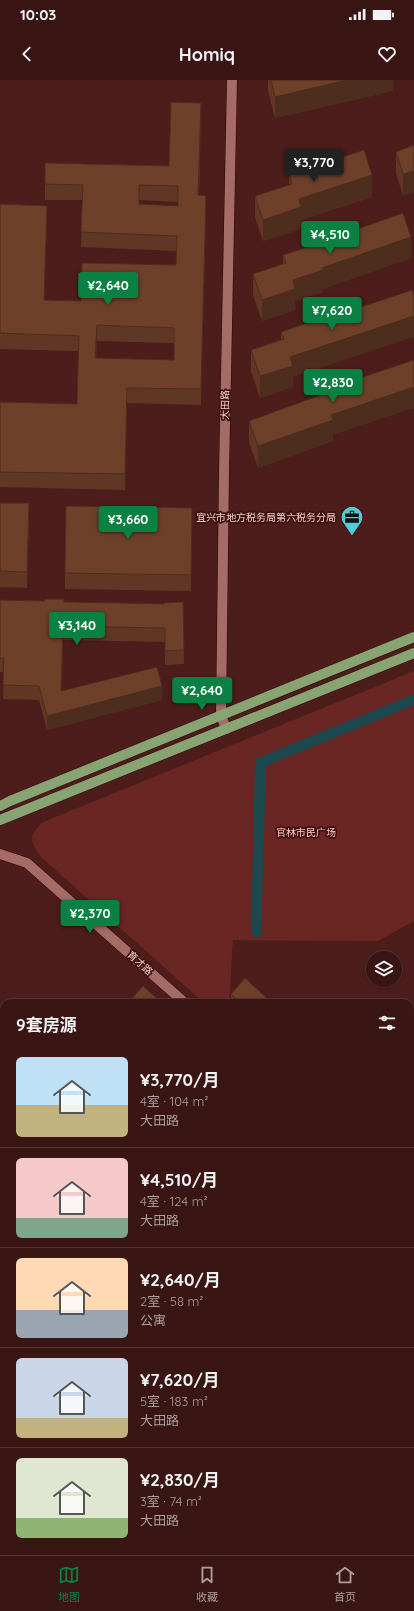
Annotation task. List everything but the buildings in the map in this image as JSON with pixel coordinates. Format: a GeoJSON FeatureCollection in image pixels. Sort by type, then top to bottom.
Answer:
{"type":"FeatureCollection","features":[{"type":"Feature","properties":{"kind":"main road"},"geometry":{"type":"LineString","coordinates":[[0,806],[414,637]]}},
{"type":"Feature","properties":{"kind":"main road"},"geometry":{"type":"LineString","coordinates":[[0,820],[414,653]]}},
{"type":"Feature","properties":{"kind":"street","name":"大田路"},"geometry":{"type":"LineString","coordinates":[[226,729],[221,715],[224,472],[232,80]]}},
{"type":"Feature","properties":{"kind":"street","name":"育才路"},"geometry":{"type":"LineString","coordinates":[[0,854],[27,863],[180,999]]}},
{"type":"Feature","properties":{"kind":"green space","name":"官林市民广场"},"geometry":{"type":"Polygon","coordinates":[[[414,671],[414,921],[378,941],[233,940],[229,999],[200,999],[42,858],[32,839],[35,831],[43,822],[414,671]]]}},
{"type":"Feature","properties":{"kind":"water"},"geometry":{"type":"Polygon","coordinates":[[[414,694],[414,705],[266,766],[261,937],[251,936],[255,759],[414,694]]]}},
{"type":"Feature","properties":{"kind":"place","name":"宜兴市地方税务局第六税务分局"},"geometry":{"type":"Point","coordinates":[352,536]}}]}
